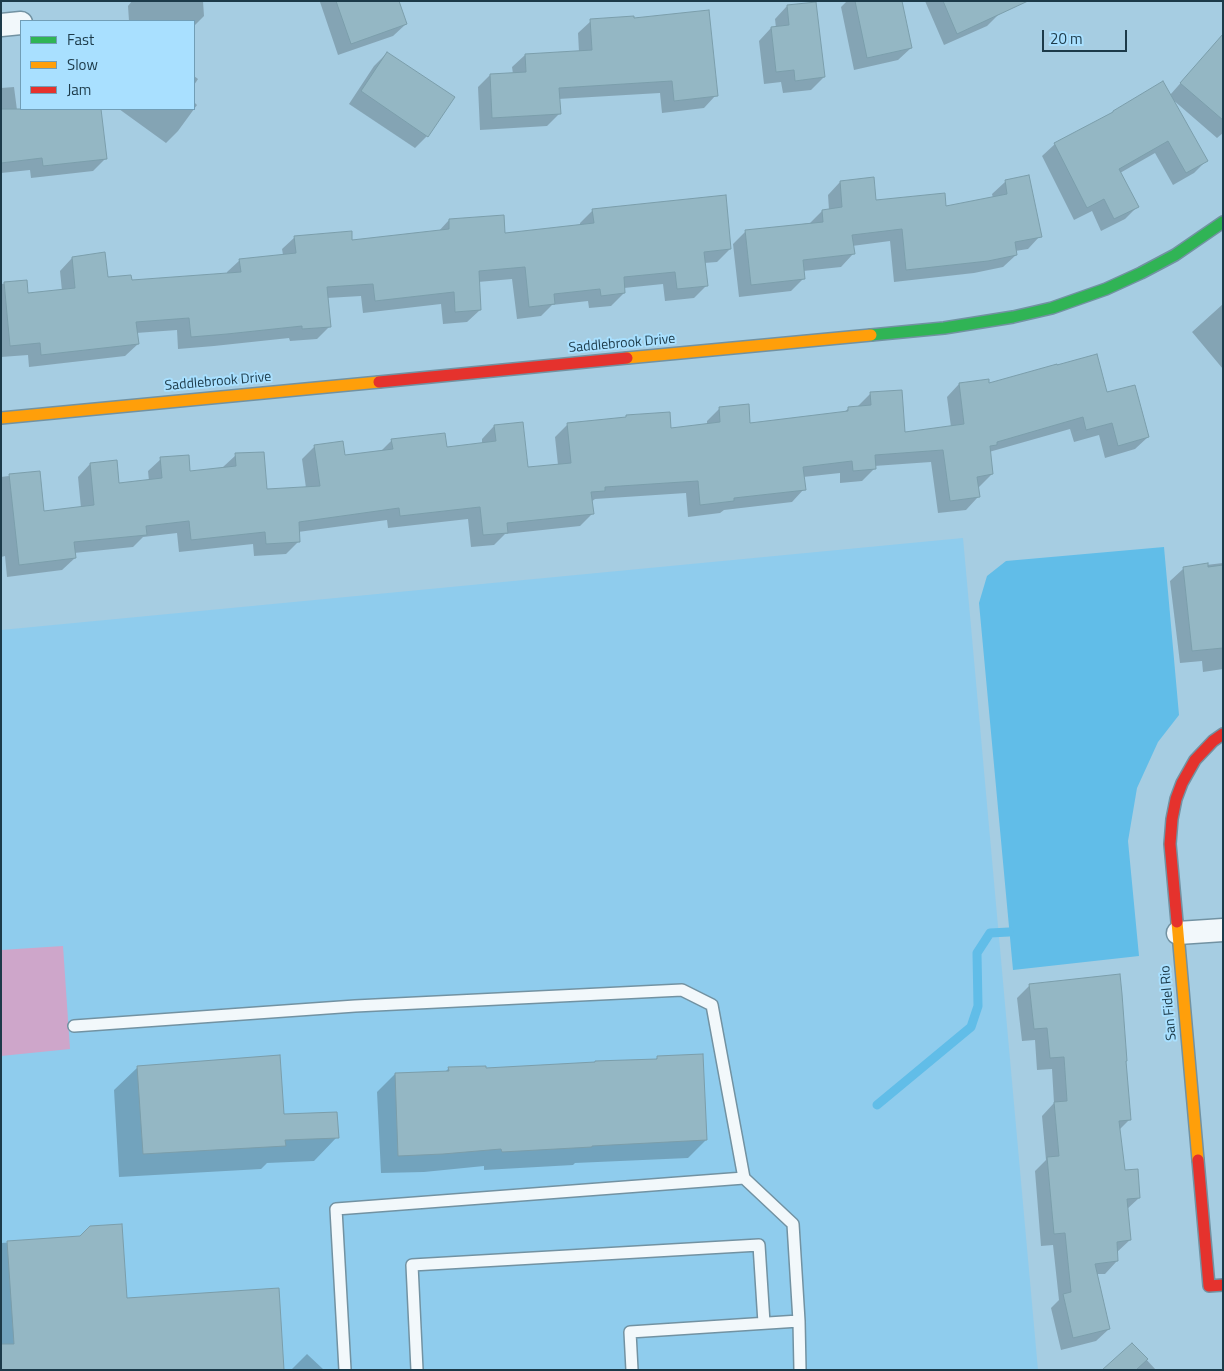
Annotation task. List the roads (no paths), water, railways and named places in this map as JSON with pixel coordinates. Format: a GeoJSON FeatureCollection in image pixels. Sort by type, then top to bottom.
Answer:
{"type":"FeatureCollection","features":[{"type":"Feature","properties":{"kind":"street"},"geometry":{"type":"LineString","coordinates":[[1,24],[20,23]]}},
{"type":"Feature","properties":{"kind":"street","name":"Saddlebrook Drive"},"geometry":{"type":"LineString","coordinates":[[1,418],[934,329],[1013,318],[1052,308],[1106,290],[1174,254],[1223,222]]}},
{"type":"Feature","properties":{"kind":"street","name":"San Fidel Rio"},"geometry":{"type":"LineString","coordinates":[[1223,734],[1213,741],[1195,760],[1182,783],[1176,799],[1170,844],[1210,1286],[1223,1285]]}},
{"type":"Feature","properties":{"kind":"street"},"geometry":{"type":"LineString","coordinates":[[1178,933],[1223,930]]}},
{"type":"Feature","properties":{"kind":"lane"},"geometry":{"type":"LineString","coordinates":[[74,1026],[354,1006],[682,990],[712,1005],[744,1178],[793,1224],[800,1370]]}},
{"type":"Feature","properties":{"kind":"lane"},"geometry":{"type":"LineString","coordinates":[[345,1370],[336,1209],[744,1178]]}},
{"type":"Feature","properties":{"kind":"lane"},"geometry":{"type":"LineString","coordinates":[[417,1370],[412,1265],[759,1245],[764,1323]]}},
{"type":"Feature","properties":{"kind":"lane"},"geometry":{"type":"LineString","coordinates":[[632,1370],[630,1332],[799,1321]]}},
{"type":"Feature","properties":{"kind":"waterway"},"geometry":{"type":"LineString","coordinates":[[877,1105],[971,1027],[978,1006],[977,953],[990,933],[1009,932]]}}]}
